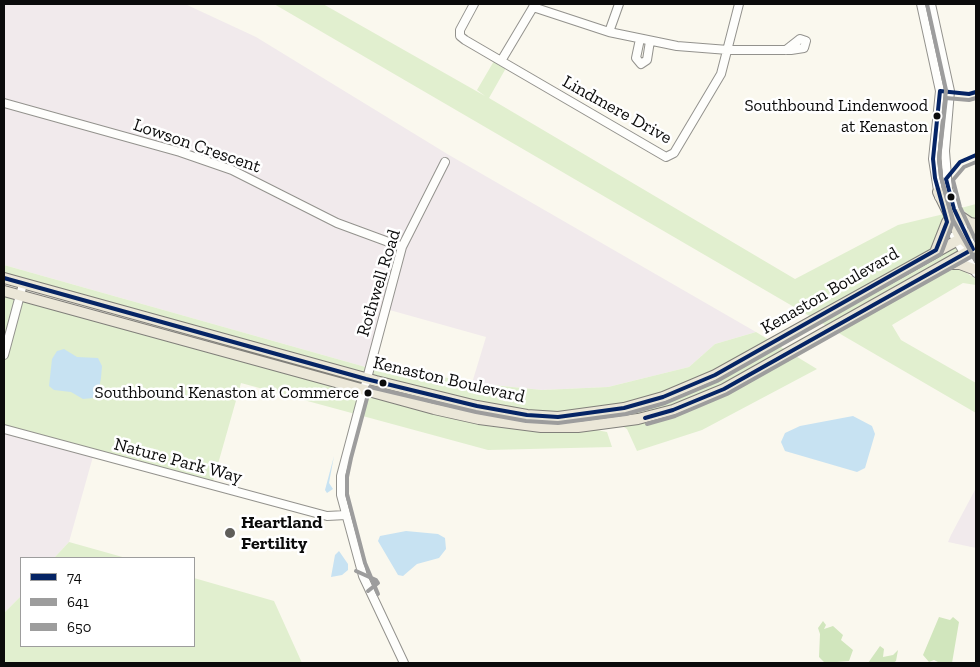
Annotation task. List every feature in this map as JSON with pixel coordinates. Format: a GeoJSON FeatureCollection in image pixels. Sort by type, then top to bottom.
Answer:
{"type":"FeatureCollection","features":[{"type":"Feature","properties":{"kind":"main road"},"geometry":{"type":"LineString","coordinates":[[938,192],[961,237],[972,251]]}},
{"type":"Feature","properties":{"kind":"main road"},"geometry":{"type":"LineString","coordinates":[[957,214],[970,223],[976,224]]}},
{"type":"Feature","properties":{"kind":"main road"},"geometry":{"type":"LineString","coordinates":[[936,250],[947,222]]}},
{"type":"Feature","properties":{"kind":"main road","name":"Kenaston Boulevard"},"geometry":{"type":"LineString","coordinates":[[4,291],[365,383],[528,415],[558,417],[624,408],[663,397],[715,375],[936,250],[976,230]]}},
{"type":"Feature","properties":{"kind":"main road","name":"Kenaston Boulevard"},"geometry":{"type":"LineString","coordinates":[[4,278],[365,383],[461,415],[541,427],[578,427],[638,419],[673,410],[724,389],[972,251]]}},
{"type":"Feature","properties":{"kind":"main road"},"geometry":{"type":"LineString","coordinates":[[946,264],[960,264],[975,271]]}},
{"type":"Feature","properties":{"kind":"street"},"geometry":{"type":"LineString","coordinates":[[474,4],[460,30],[460,36],[501,60],[534,5],[609,32],[650,42],[728,50],[786,50]]}},
{"type":"Feature","properties":{"kind":"street"},"geometry":{"type":"LineString","coordinates":[[609,32],[619,4]]}},
{"type":"Feature","properties":{"kind":"street"},"geometry":{"type":"LineString","coordinates":[[728,50],[739,4]]}},
{"type":"Feature","properties":{"kind":"street"},"geometry":{"type":"LineString","coordinates":[[921,4],[940,91],[934,159],[938,192],[947,222],[961,237]]}},
{"type":"Feature","properties":{"kind":"street"},"geometry":{"type":"LineString","coordinates":[[931,4],[950,91],[945,171],[948,190],[957,214],[961,237]]}},
{"type":"Feature","properties":{"kind":"street"},"geometry":{"type":"LineString","coordinates":[[640,39],[636,58],[641,64],[647,60],[650,42]]}},
{"type":"Feature","properties":{"kind":"street","name":"Lindmere Drive"},"geometry":{"type":"LineString","coordinates":[[501,60],[666,158],[674,153],[721,74],[728,50]]}},
{"type":"Feature","properties":{"kind":"street","name":"Lowson Crescent"},"geometry":{"type":"LineString","coordinates":[[4,103],[180,152],[232,170],[337,223],[402,247]]}},
{"type":"Feature","properties":{"kind":"street","name":"Rothwell Road"},"geometry":{"type":"LineString","coordinates":[[404,663],[363,576],[341,495],[341,476],[402,247],[445,162]]}},
{"type":"Feature","properties":{"kind":"street"},"geometry":{"type":"LineString","coordinates":[[972,251],[975,271]]}},
{"type":"Feature","properties":{"kind":"street"},"geometry":{"type":"LineString","coordinates":[[4,355],[23,284]]}},
{"type":"Feature","properties":{"kind":"street","name":"Nature Park Way"},"geometry":{"type":"LineString","coordinates":[[4,429],[327,516],[346,515]]}},
{"type":"Feature","properties":{"kind":"shaded area"},"geometry":{"type":"Polygon","coordinates":[[[4,4],[185,4],[256,37],[449,155],[756,332],[715,344],[689,367],[608,387],[542,390],[472,383],[486,337],[386,309],[369,368],[4,265],[4,4]]]}},
{"type":"Feature","properties":{"kind":"shaded area"},"geometry":{"type":"Polygon","coordinates":[[[4,429],[94,453],[69,542],[55,557],[20,557],[20,597],[4,613],[4,429]]]}},
{"type":"Feature","properties":{"kind":"shaded area"},"geometry":{"type":"Polygon","coordinates":[[[976,488],[976,548],[948,542],[951,535],[976,488]]]}},
{"type":"Feature","properties":{"kind":"green space"},"geometry":{"type":"Polygon","coordinates":[[[274,4],[323,4],[485,96],[477,90],[494,61],[506,68],[489,98],[795,279],[898,225],[944,214],[947,222],[936,250],[956,240],[964,254],[878,303],[881,308],[946,270],[959,268],[976,279],[976,285],[963,283],[892,325],[901,340],[976,383],[976,413],[274,4]]]}},
{"type":"Feature","properties":{"kind":"green space"},"geometry":{"type":"Polygon","coordinates":[[[976,204],[976,221],[961,208],[976,204]]]}},
{"type":"Feature","properties":{"kind":"green space"},"geometry":{"type":"Polygon","coordinates":[[[4,265],[369,368],[381,364],[472,383],[542,390],[608,387],[689,367],[715,344],[756,332],[817,369],[702,430],[637,451],[627,429],[617,423],[581,427],[607,432],[612,447],[488,450],[241,383],[212,485],[4,429],[4,292],[363,388],[366,379],[4,276],[4,265]]]}},
{"type":"Feature","properties":{"kind":"green space"},"geometry":{"type":"Polygon","coordinates":[[[69,542],[122,557],[55,557],[69,542]]]}},
{"type":"Feature","properties":{"kind":"green space"},"geometry":{"type":"Polygon","coordinates":[[[195,578],[274,601],[302,663],[4,663],[4,613],[20,597],[20,647],[195,647],[195,578]]]}},
{"type":"Feature","properties":{"kind":"green space"},"geometry":{"type":"Polygon","coordinates":[[[939,617],[950,620],[953,617],[959,622],[952,663],[940,663],[934,660],[929,662],[923,655],[939,617]]]}},
{"type":"Feature","properties":{"kind":"green space"},"geometry":{"type":"Polygon","coordinates":[[[823,621],[826,625],[824,629],[833,626],[843,635],[841,640],[853,650],[849,661],[825,663],[819,657],[820,634],[818,628],[823,621]]]}},
{"type":"Feature","properties":{"kind":"green space"},"geometry":{"type":"Polygon","coordinates":[[[880,646],[884,649],[883,657],[893,655],[898,650],[896,661],[893,663],[868,663],[880,646]]]}},
{"type":"Feature","properties":{"kind":"water"},"geometry":{"type":"Polygon","coordinates":[[[64,349],[77,357],[98,358],[102,366],[101,378],[99,388],[93,398],[83,399],[71,392],[54,390],[49,386],[52,359],[57,351],[64,349]]]}},
{"type":"Feature","properties":{"kind":"water"},"geometry":{"type":"Polygon","coordinates":[[[853,416],[872,426],[875,434],[865,468],[857,472],[785,451],[781,442],[785,433],[800,426],[853,416]]]}},
{"type":"Feature","properties":{"kind":"water"},"geometry":{"type":"Polygon","coordinates":[[[334,456],[329,483],[333,489],[327,493],[325,490],[334,456]]]}},
{"type":"Feature","properties":{"kind":"water"},"geometry":{"type":"Polygon","coordinates":[[[406,531],[438,534],[445,538],[446,549],[439,558],[417,564],[403,576],[398,575],[378,541],[380,536],[406,531]]]}},
{"type":"Feature","properties":{"kind":"water"},"geometry":{"type":"Polygon","coordinates":[[[339,551],[348,564],[348,570],[342,575],[331,577],[335,555],[339,551]]]}},
{"type":"Feature","properties":{"kind":"transit line","name":"650"},"geometry":{"type":"LineString","coordinates":[[927,4],[946,90],[939,159],[941,177],[953,220],[976,261]]}},
{"type":"Feature","properties":{"kind":"transit line","name":"74"},"geometry":{"type":"LineString","coordinates":[[4,278],[366,379],[477,406],[527,415],[558,417],[624,408],[663,397],[715,375],[936,250],[947,222],[935,178],[933,159],[940,91],[969,94],[976,92]]}},
{"type":"Feature","properties":{"kind":"transit line","name":"641"},"geometry":{"type":"LineString","coordinates":[[378,594],[365,563],[347,494],[347,477],[351,458],[370,387],[476,412],[526,421],[558,423],[626,414],[665,403],[717,381],[941,254],[953,222],[941,177],[939,159],[946,98],[969,100],[976,98]]}},
{"type":"Feature","properties":{"kind":"transit line","name":"74"},"geometry":{"type":"LineString","coordinates":[[645,418],[673,410],[724,389],[973,249],[954,209],[946,179],[960,162],[976,155]]}},
{"type":"Feature","properties":{"kind":"transit line","name":"641"},"geometry":{"type":"LineString","coordinates":[[976,162],[964,167],[953,180],[960,207],[976,241]]}},
{"type":"Feature","properties":{"kind":"transit line","name":"641"},"geometry":{"type":"LineString","coordinates":[[647,424],[675,416],[727,394],[976,254]]}},
{"type":"Feature","properties":{"kind":"transit line","name":"641"},"geometry":{"type":"LineString","coordinates":[[356,571],[376,580],[378,583],[368,591]]}},
{"type":"Feature","properties":{"kind":"place","name":"Southbound Lindenwood at Kenaston"},"geometry":{"type":"Point","coordinates":[937,116]}},
{"type":"Feature","properties":{"kind":"place","name":"Southbound Kenaston at Commerce"},"geometry":{"type":"Point","coordinates":[368,393]}},
{"type":"Feature","properties":{"kind":"place","name":"Heartland Fertility"},"geometry":{"type":"Point","coordinates":[230,533]}}]}
